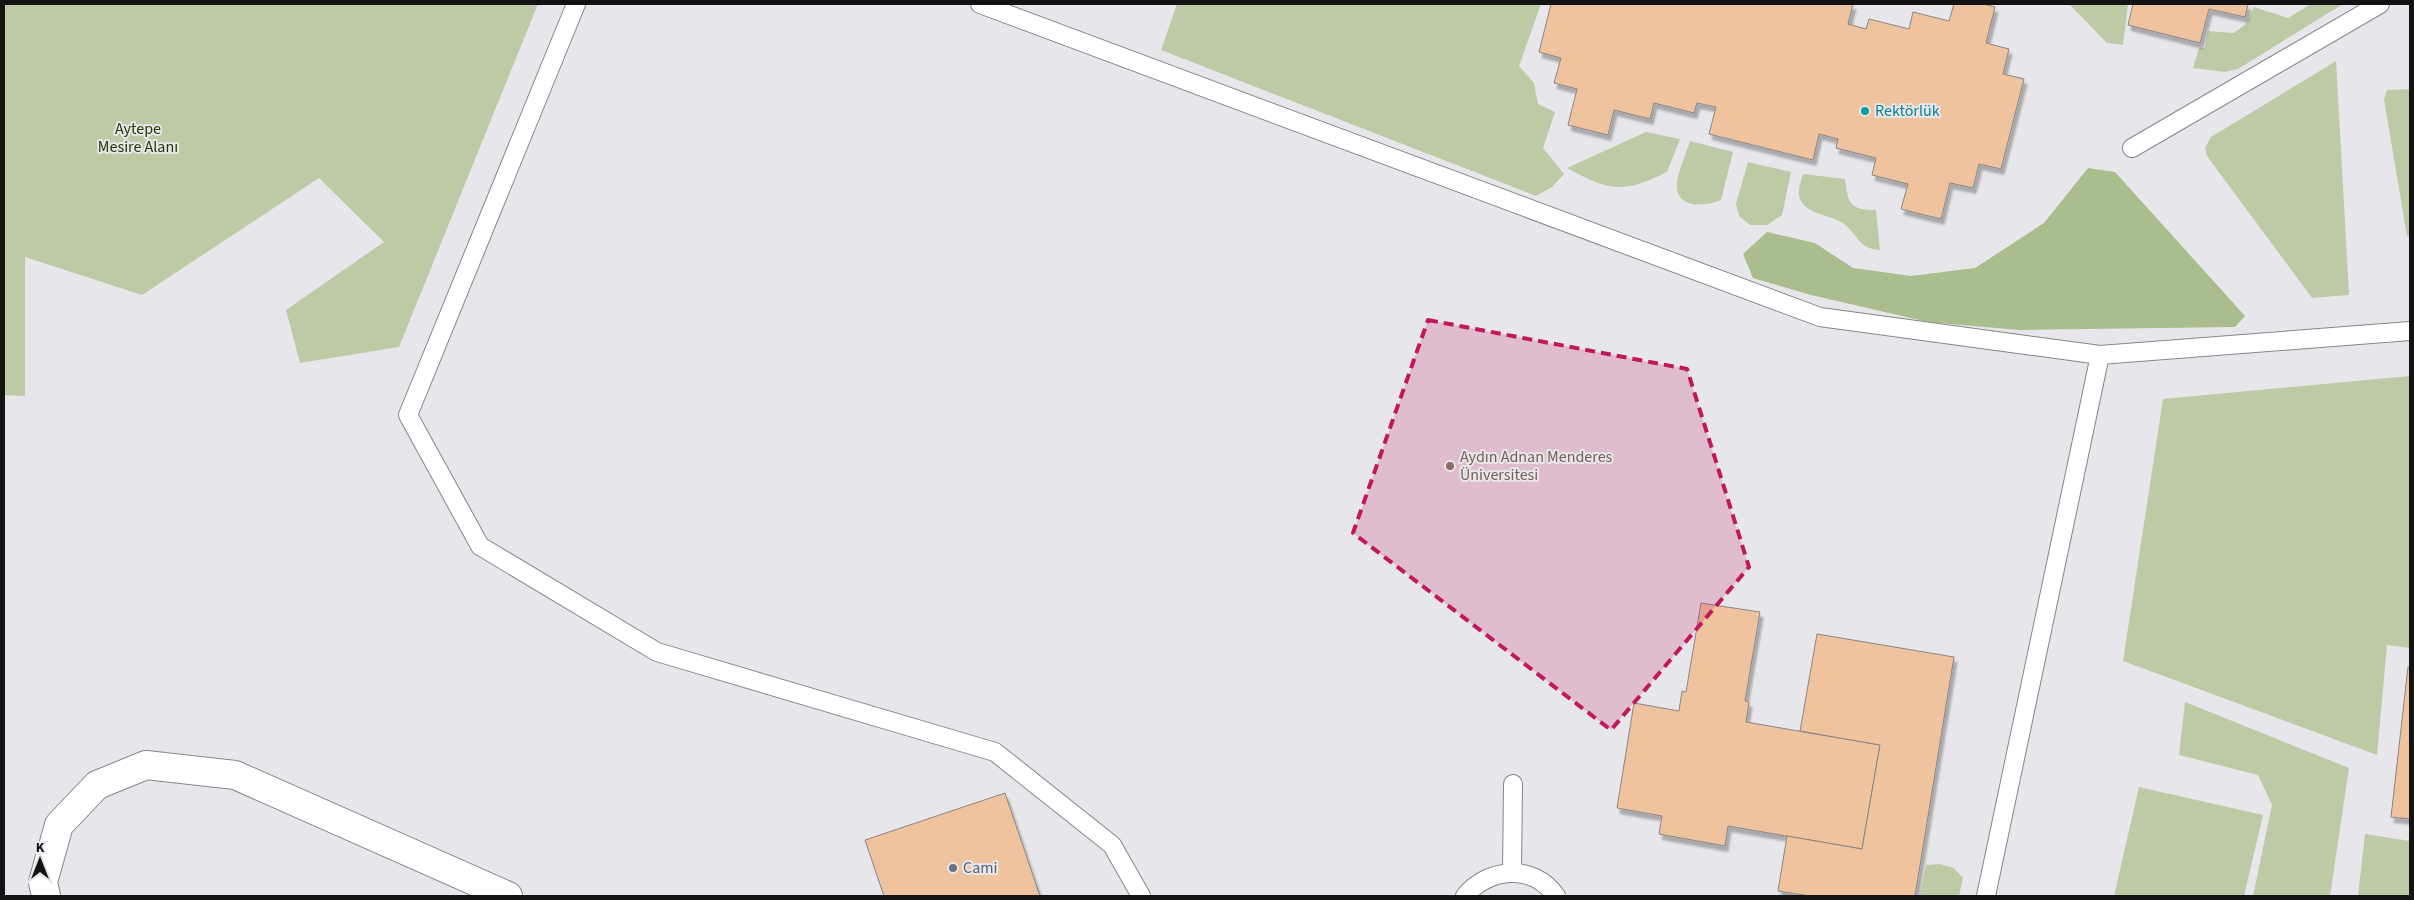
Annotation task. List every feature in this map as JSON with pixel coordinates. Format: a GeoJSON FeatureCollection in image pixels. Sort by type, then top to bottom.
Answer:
{"type":"FeatureCollection","features":[{"type":"Feature","properties":{"kind":"street"},"geometry":{"type":"LineString","coordinates":[[46,896],[43,882],[60,825],[98,785],[146,765],[235,775],[508,896]]}},
{"type":"Feature","properties":{"kind":"lane"},"geometry":{"type":"LineString","coordinates":[[576,4],[408,415],[480,546],[657,652],[995,752],[1112,845],[1141,896]]}},
{"type":"Feature","properties":{"kind":"lane"},"geometry":{"type":"LineString","coordinates":[[980,4],[1820,317],[2100,355],[2410,331]]}},
{"type":"Feature","properties":{"kind":"lane"},"geometry":{"type":"LineString","coordinates":[[2132,148],[2380,4]]}},
{"type":"Feature","properties":{"kind":"lane"},"geometry":{"type":"LineString","coordinates":[[1986,896],[2100,355]]}},
{"type":"Feature","properties":{"kind":"lane"},"geometry":{"type":"LineString","coordinates":[[1512,872],[1513,784]]}},
{"type":"Feature","properties":{"kind":"lane"},"geometry":{"type":"LineString","coordinates":[[1465,896],[1474,885],[1492,875],[1512,872],[1532,876],[1550,888],[1556,896]]}},
{"type":"Feature","properties":{"kind":"highlighted area"},"geometry":{"type":"Polygon","coordinates":[[[1428,320],[1687,369],[1749,567],[1611,730],[1353,533],[1428,320]]]}},
{"type":"Feature","properties":{"kind":"green space","name":"Aytepe Mesire Alanı"},"geometry":{"type":"Polygon","coordinates":[[[4,4],[538,4],[399,347],[300,363],[286,310],[384,242],[319,178],[142,295],[25,257],[25,396],[4,395],[4,4]]]}},
{"type":"Feature","properties":{"kind":"green space"},"geometry":{"type":"Polygon","coordinates":[[[1177,4],[1541,4],[1519,66],[1534,83],[1538,104],[1555,112],[1543,148],[1564,174],[1552,187],[1536,196],[1161,50],[1177,4]]]}},
{"type":"Feature","properties":{"kind":"green space"},"geometry":{"type":"Polygon","coordinates":[[[2069,4],[2128,4],[2123,45],[2107,43],[2069,4]]]}},
{"type":"Feature","properties":{"kind":"green space"},"geometry":{"type":"Polygon","coordinates":[[[2311,4],[2343,4],[2238,69],[2225,72],[2193,68],[2199,48],[2205,48],[2208,31],[2234,33],[2247,23],[2254,7],[2288,18],[2311,4]]]}},
{"type":"Feature","properties":{"kind":"green space"},"geometry":{"type":"Polygon","coordinates":[[[2336,61],[2349,295],[2312,298],[2207,156],[2205,148],[2211,137],[2336,61]]]}},
{"type":"Feature","properties":{"kind":"green space"},"geometry":{"type":"Polygon","coordinates":[[[2410,89],[2410,236],[2407,236],[2384,99],[2387,90],[2410,89]]]}},
{"type":"Feature","properties":{"kind":"green space"},"geometry":{"type":"Polygon","coordinates":[[[1646,132],[1680,139],[1667,172],[1652,179],[1639,184],[1616,187],[1594,181],[1567,168],[1646,132]]]}},
{"type":"Feature","properties":{"kind":"green space"},"geometry":{"type":"Polygon","coordinates":[[[1690,141],[1733,152],[1721,200],[1707,204],[1692,204],[1680,197],[1677,191],[1677,182],[1690,141]]]}},
{"type":"Feature","properties":{"kind":"green space"},"geometry":{"type":"Polygon","coordinates":[[[1748,162],[1791,172],[1782,215],[1767,225],[1750,225],[1739,216],[1736,204],[1748,162]]]}},
{"type":"Feature","properties":{"kind":"green space"},"geometry":{"type":"Polygon","coordinates":[[[2088,168],[2115,172],[2245,316],[2235,327],[2019,330],[1928,322],[1811,295],[1753,278],[1743,254],[1767,232],[1815,243],[1853,268],[1911,276],[1975,268],[2044,223],[2088,168]]]}},
{"type":"Feature","properties":{"kind":"green space"},"geometry":{"type":"Polygon","coordinates":[[[1803,174],[1845,179],[1847,194],[1852,204],[1861,209],[1876,210],[1880,250],[1872,249],[1861,243],[1847,226],[1841,222],[1814,212],[1804,205],[1799,195],[1803,174]]]}},
{"type":"Feature","properties":{"kind":"green space"},"geometry":{"type":"Polygon","coordinates":[[[2410,376],[2410,648],[2387,645],[2377,755],[2123,661],[2163,399],[2410,376]]]}},
{"type":"Feature","properties":{"kind":"green space"},"geometry":{"type":"Polygon","coordinates":[[[2185,702],[2349,768],[2330,896],[2253,896],[2272,805],[2258,775],[2179,755],[2185,702]]]}},
{"type":"Feature","properties":{"kind":"green space"},"geometry":{"type":"Polygon","coordinates":[[[2139,787],[2263,815],[2244,896],[2114,896],[2139,787]]]}},
{"type":"Feature","properties":{"kind":"green space"},"geometry":{"type":"Polygon","coordinates":[[[2365,834],[2410,841],[2410,896],[2358,896],[2365,834]]]}},
{"type":"Feature","properties":{"kind":"green space"},"geometry":{"type":"Polygon","coordinates":[[[1939,864],[1954,868],[1963,878],[1959,896],[1920,896],[1926,865],[1939,864]]]}},
{"type":"Feature","properties":{"kind":"building","name":"Rektörlük"},"geometry":{"type":"Polygon","coordinates":[[[1551,4],[1853,4],[1848,24],[1866,29],[1869,19],[1909,29],[1913,12],[1949,21],[1954,4],[1983,4],[1995,7],[1986,43],[2009,49],[2003,74],[2024,79],[2001,169],[1979,164],[1973,188],[1950,183],[1941,219],[1901,209],[1908,184],[1872,175],[1876,158],[1836,148],[1838,139],[1819,134],[1813,160],[1709,134],[1716,107],[1697,103],[1694,113],[1654,103],[1650,119],[1614,110],[1608,135],[1568,125],[1577,89],[1554,83],[1561,58],[1539,52],[1551,4]]]}},
{"type":"Feature","properties":{"kind":"building"},"geometry":{"type":"Polygon","coordinates":[[[2133,4],[2248,4],[2245,17],[2209,9],[2200,43],[2128,25],[2133,4]]]}},
{"type":"Feature","properties":{"kind":"building"},"geometry":{"type":"Polygon","coordinates":[[[1701,603],[1760,612],[1745,701],[1749,702],[1746,722],[1880,745],[1862,849],[1728,826],[1725,846],[1659,834],[1662,816],[1617,808],[1634,703],[1679,711],[1682,691],[1686,692],[1701,603]]]}},
{"type":"Feature","properties":{"kind":"building"},"geometry":{"type":"Polygon","coordinates":[[[1817,634],[1954,657],[1915,896],[1810,896],[1778,891],[1787,836],[1862,849],[1880,745],[1800,731],[1817,634]]]}},
{"type":"Feature","properties":{"kind":"building"},"geometry":{"type":"Polygon","coordinates":[[[2408,667],[2410,667],[2410,819],[2391,817],[2408,667]]]}},
{"type":"Feature","properties":{"kind":"building","name":"Cami"},"geometry":{"type":"Polygon","coordinates":[[[1005,793],[1040,896],[884,896],[865,840],[1005,793]]]}},
{"type":"Feature","properties":{"kind":"place","name":"Rektörlük"},"geometry":{"type":"Point","coordinates":[1865,111]}},
{"type":"Feature","properties":{"kind":"place","name":"Aydın Adnan Menderes Üniversitesi"},"geometry":{"type":"Point","coordinates":[1450,466]}},
{"type":"Feature","properties":{"kind":"place","name":"Cami"},"geometry":{"type":"Point","coordinates":[953,868]}}]}
